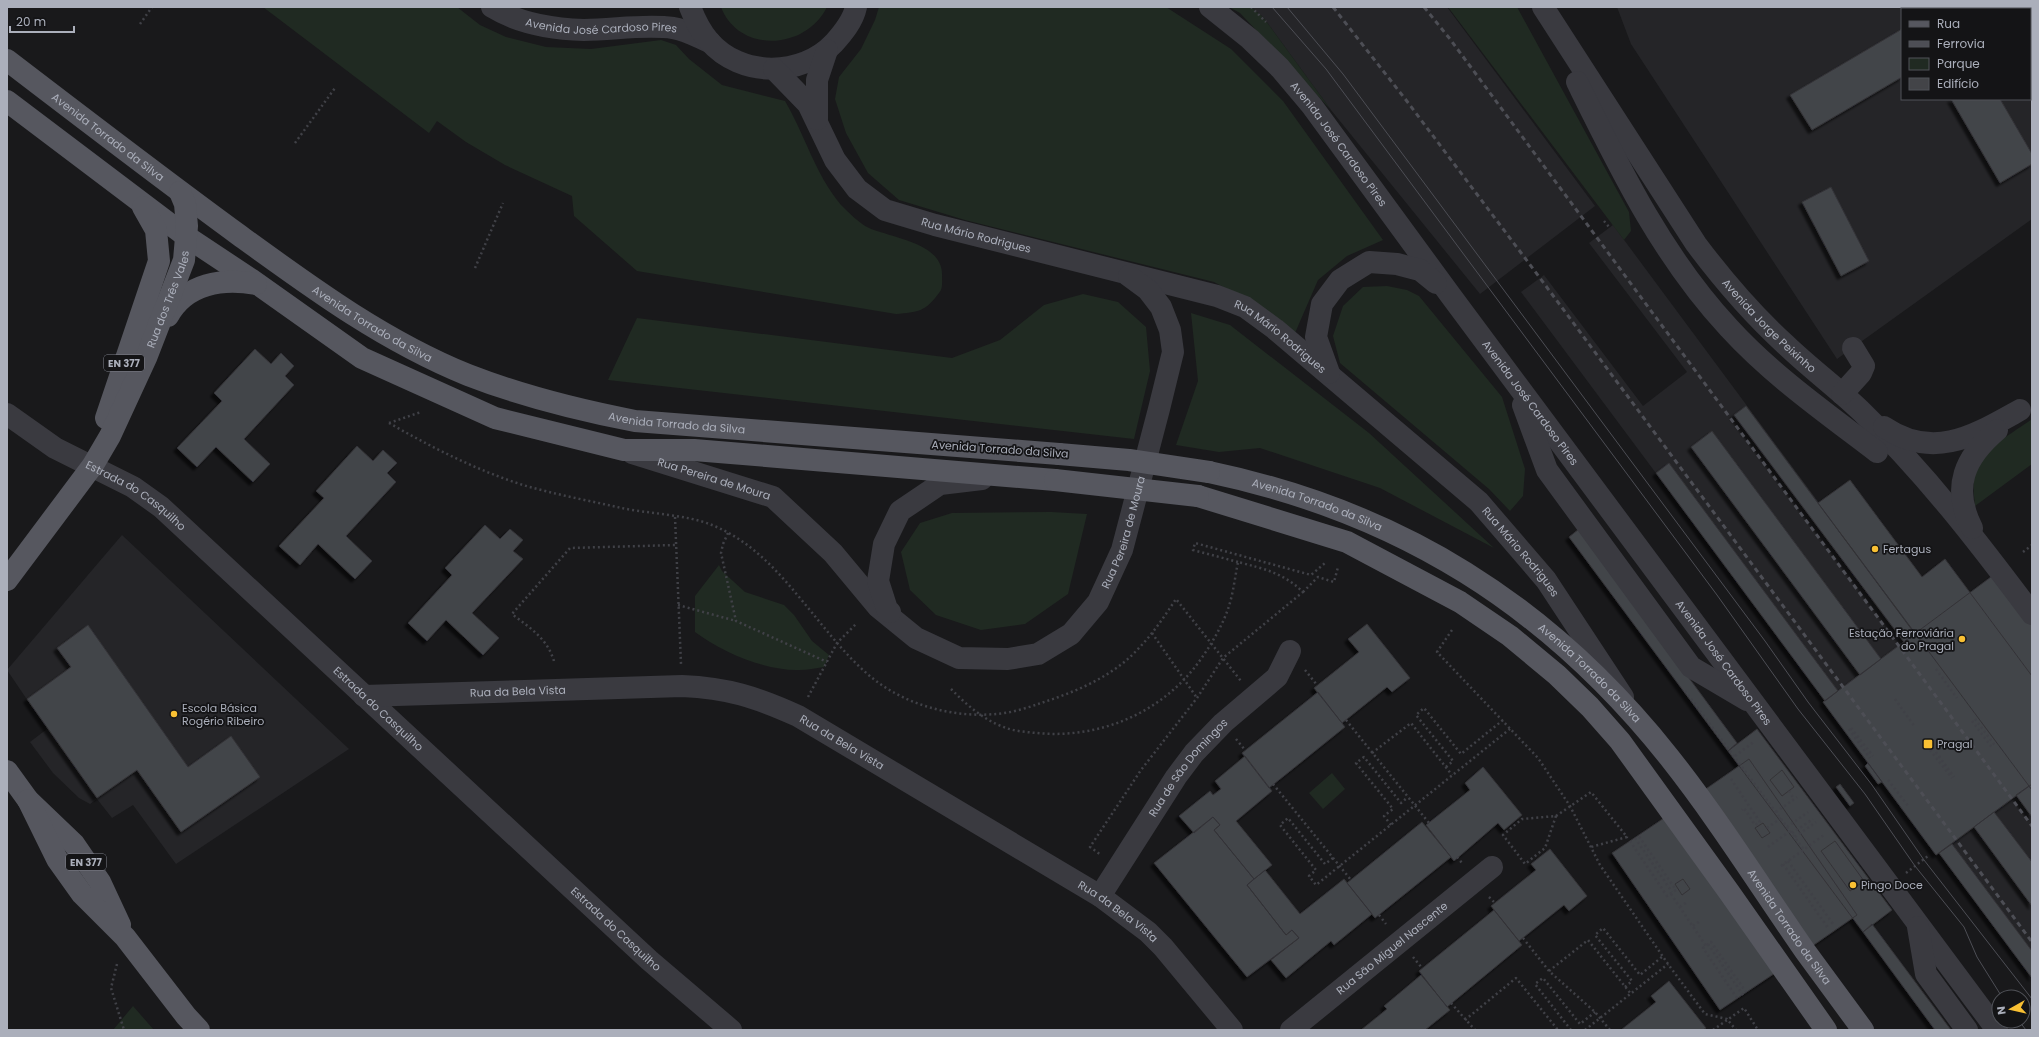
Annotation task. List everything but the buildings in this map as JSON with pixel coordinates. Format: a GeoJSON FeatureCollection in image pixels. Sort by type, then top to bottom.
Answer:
{"type":"FeatureCollection","features":[{"type":"Feature","properties":{"kind":"main road","name":"Avenida Torrado da Silva"},"geometry":{"type":"LineString","coordinates":[[7,60],[180,192],[314,290],[362,321],[430,357],[504,388],[571,408],[635,421],[1129,460],[1209,472],[1277,488],[1313,499],[1380,526],[1443,558],[1500,595],[1551,634],[1597,676],[1641,723],[1706,806],[1805,950],[1863,1030]]}},
{"type":"Feature","properties":{"kind":"main road"},"geometry":{"type":"LineString","coordinates":[[7,101],[187,237],[369,361],[495,418],[624,450],[694,450],[1004,477],[1056,480],[1198,496],[1347,542],[1460,602],[1510,636],[1557,675],[1590,707],[1620,741],[1725,886],[1826,1030]]}},
{"type":"Feature","properties":{"kind":"main road","name":"Rua dos Três Vales"},"geometry":{"type":"LineString","coordinates":[[7,580],[93,465],[110,436],[146,358],[182,266],[187,237],[185,204],[180,192]]}},
{"type":"Feature","properties":{"kind":"main road","name":"Rua dos Três Vales"},"geometry":{"type":"LineString","coordinates":[[93,465],[110,401],[159,261],[156,230],[149,216],[136,199]]}},
{"type":"Feature","properties":{"kind":"main road"},"geometry":{"type":"LineString","coordinates":[[159,261],[175,242],[187,237],[216,240],[317,303],[362,321]]}},
{"type":"Feature","properties":{"kind":"main road"},"geometry":{"type":"LineString","coordinates":[[146,358],[172,310],[192,290],[228,282],[256,284]]}},
{"type":"Feature","properties":{"kind":"main road","name":"EN 377"},"geometry":{"type":"LineString","coordinates":[[7,771],[28,800],[74,844],[100,882],[125,937],[186,1016],[199,1030]]}},
{"type":"Feature","properties":{"kind":"street","name":"Avenida José Cardoso Pires"},"geometry":{"type":"LineString","coordinates":[[492,7],[524,20],[559,28],[584,30],[673,28],[688,32],[710,42]]}},
{"type":"Feature","properties":{"kind":"street"},"geometry":{"type":"LineString","coordinates":[[690,7],[696,24],[710,42],[729,57],[750,66],[774,69],[799,65],[811,61],[827,50],[844,32],[856,7]]}},
{"type":"Feature","properties":{"kind":"street","name":"Avenida José Cardoso Pires"},"geometry":{"type":"LineString","coordinates":[[1210,7],[1250,39],[1280,68],[1312,106],[1515,383],[1997,1030]]}},
{"type":"Feature","properties":{"kind":"street"},"geometry":{"type":"LineString","coordinates":[[1540,7],[1625,178],[1673,260],[1700,296],[1758,358],[1877,452]]}},
{"type":"Feature","properties":{"kind":"street","name":"Avenida Jorge Peixinho"},"geometry":{"type":"LineString","coordinates":[[1543,7],[1696,244],[1723,280],[1747,307],[1786,345],[1860,411],[1918,470],[1980,544],[2032,614]]}},
{"type":"Feature","properties":{"kind":"street","name":"Rua Mário Rodrigues"},"geometry":{"type":"LineString","coordinates":[[817,120],[817,80],[827,50]]}},
{"type":"Feature","properties":{"kind":"street","name":"Rua Mário Rodrigues"},"geometry":{"type":"LineString","coordinates":[[774,69],[808,104],[817,120],[834,160],[857,189],[885,210],[1127,274],[1217,296],[1245,308],[1275,329],[1329,373],[1405,441],[1479,502],[1546,580],[1641,723]]}},
{"type":"Feature","properties":{"kind":"street","name":"Avenida José Cardoso Pires"},"geometry":{"type":"LineString","coordinates":[[1329,373],[1316,337],[1322,304],[1340,280],[1369,262],[1397,264],[1420,270],[1451,296]]}},
{"type":"Feature","properties":{"kind":"street","name":"Rua Pereira de Moura"},"geometry":{"type":"LineString","coordinates":[[624,450],[773,497],[832,552],[878,607],[916,638],[959,658],[1008,659],[1038,654],[1071,634],[1098,602],[1122,550],[1173,352],[1170,330],[1161,307],[1148,290],[1127,274]]}},
{"type":"Feature","properties":{"kind":"street"},"geometry":{"type":"LineString","coordinates":[[1842,394],[1861,373],[1864,366],[1853,348]]}},
{"type":"Feature","properties":{"kind":"street"},"geometry":{"type":"LineString","coordinates":[[1515,383],[1547,470],[1690,667],[1756,706]]}},
{"type":"Feature","properties":{"kind":"street"},"geometry":{"type":"LineString","coordinates":[[1860,411],[1891,432],[1906,440],[1937,444],[1950,443],[1967,438],[2026,406]]}},
{"type":"Feature","properties":{"kind":"street"},"geometry":{"type":"LineString","coordinates":[[1980,544],[1967,519],[1964,507],[1964,476],[1970,458],[1980,444],[2026,406]]}},
{"type":"Feature","properties":{"kind":"street","name":"Estrada do Casquilho"},"geometry":{"type":"LineString","coordinates":[[7,414],[55,448],[93,465],[133,487],[161,507],[649,960],[731,1030]]}},
{"type":"Feature","properties":{"kind":"street","name":"Rua Pereira de Moura"},"geometry":{"type":"LineString","coordinates":[[916,638],[887,609],[878,581],[884,544],[900,512],[940,484],[1004,477]]}},
{"type":"Feature","properties":{"kind":"street","name":"Rua de São Domingos"},"geometry":{"type":"LineString","coordinates":[[1100,896],[1176,777],[1194,753],[1223,723],[1277,676],[1290,651]]}},
{"type":"Feature","properties":{"kind":"street","name":"Rua da Bela Vista"},"geometry":{"type":"LineString","coordinates":[[364,696],[682,686],[725,690],[773,705],[798,716],[1100,896],[1148,932],[1163,947],[1232,1030]]}},
{"type":"Feature","properties":{"kind":"street","name":"Rua São Miguel Nascente"},"geometry":{"type":"LineString","coordinates":[[1291,1030],[1492,866]]}},
{"type":"Feature","properties":{"kind":"street"},"geometry":{"type":"LineString","coordinates":[[1917,922],[1926,974],[1967,1030]]}},
{"type":"Feature","properties":{"kind":"path"},"geometry":{"type":"LineString","coordinates":[[140,24],[152,7]]}},
{"type":"Feature","properties":{"kind":"path"},"geometry":{"type":"LineString","coordinates":[[295,143],[335,88]]}},
{"type":"Feature","properties":{"kind":"path"},"geometry":{"type":"LineString","coordinates":[[475,268],[503,203]]}},
{"type":"Feature","properties":{"kind":"path"},"geometry":{"type":"LineString","coordinates":[[1604,221],[1609,227]]}},
{"type":"Feature","properties":{"kind":"path"},"geometry":{"type":"LineString","coordinates":[[389,423],[421,412]]}},
{"type":"Feature","properties":{"kind":"path"},"geometry":{"type":"LineString","coordinates":[[675,517],[682,686]]}},
{"type":"Feature","properties":{"kind":"path"},"geometry":{"type":"LineString","coordinates":[[728,533],[721,553],[736,621]]}},
{"type":"Feature","properties":{"kind":"path"},"geometry":{"type":"LineString","coordinates":[[1303,592],[1292,582],[1279,574],[1193,550],[1195,543],[1311,575],[1324,563]]}},
{"type":"Feature","properties":{"kind":"path"},"geometry":{"type":"LineString","coordinates":[[554,661],[550,648],[539,635],[512,614],[570,548],[676,545]]}},
{"type":"Feature","properties":{"kind":"path"},"geometry":{"type":"LineString","coordinates":[[2023,552],[2032,545]]}},
{"type":"Feature","properties":{"kind":"path"},"geometry":{"type":"LineString","coordinates":[[951,689],[977,714],[1003,727],[1026,732],[1056,735],[1086,732],[1114,724],[1137,715],[1156,703],[1184,679],[1209,646],[1228,609],[1238,562]]}},
{"type":"Feature","properties":{"kind":"path"},"geometry":{"type":"LineString","coordinates":[[1118,867],[1090,847],[1141,770],[1197,698],[1223,658],[1318,578],[1334,582],[1338,567]]}},
{"type":"Feature","properties":{"kind":"path"},"geometry":{"type":"LineString","coordinates":[[678,605],[736,621],[827,662]]}},
{"type":"Feature","properties":{"kind":"path"},"geometry":{"type":"LineString","coordinates":[[798,716],[837,643],[856,624]]}},
{"type":"Feature","properties":{"kind":"path"},"geometry":{"type":"LineString","coordinates":[[1452,630],[1437,652],[1538,758],[1570,806],[1600,865],[1668,964],[1705,1014],[1727,1019],[1736,1030]]}},
{"type":"Feature","properties":{"kind":"path"},"geometry":{"type":"LineString","coordinates":[[1152,633],[1197,698]]}},
{"type":"Feature","properties":{"kind":"path"},"geometry":{"type":"LineString","coordinates":[[1936,669],[1957,698]]}},
{"type":"Feature","properties":{"kind":"path"},"geometry":{"type":"LineString","coordinates":[[1683,687],[1804,850]]}},
{"type":"Feature","properties":{"kind":"path"},"geometry":{"type":"LineString","coordinates":[[1894,699],[1916,727]]}},
{"type":"Feature","properties":{"kind":"path"},"geometry":{"type":"LineString","coordinates":[[1446,767],[1453,761],[1416,715],[1424,708],[1461,754],[1503,720]]}},
{"type":"Feature","properties":{"kind":"path"},"geometry":{"type":"LineString","coordinates":[[1346,720],[1429,823]]}},
{"type":"Feature","properties":{"kind":"path"},"geometry":{"type":"LineString","coordinates":[[1974,720],[1995,748]]}},
{"type":"Feature","properties":{"kind":"path"},"geometry":{"type":"LineString","coordinates":[[1372,753],[1411,723],[1452,775]]}},
{"type":"Feature","properties":{"kind":"path"},"geometry":{"type":"LineString","coordinates":[[1333,858],[1325,864],[1288,818],[1280,825],[1316,870],[1309,876],[1316,885],[1511,728]]}},
{"type":"Feature","properties":{"kind":"path"},"geometry":{"type":"LineString","coordinates":[[1850,728],[1871,757]]}},
{"type":"Feature","properties":{"kind":"path"},"geometry":{"type":"LineString","coordinates":[[1734,756],[1761,736]]}},
{"type":"Feature","properties":{"kind":"path"},"geometry":{"type":"LineString","coordinates":[[1932,749],[1953,778]]}},
{"type":"Feature","properties":{"kind":"path"},"geometry":{"type":"LineString","coordinates":[[1391,825],[1384,816],[1393,809],[1356,763],[1364,757],[1401,803],[1408,798]]}},
{"type":"Feature","properties":{"kind":"path"},"geometry":{"type":"LineString","coordinates":[[1730,779],[1760,822],[1755,825],[1744,808],[1742,810]]}},
{"type":"Feature","properties":{"kind":"path"},"geometry":{"type":"LineString","coordinates":[[1888,780],[1909,807]]}},
{"type":"Feature","properties":{"kind":"path"},"geometry":{"type":"LineString","coordinates":[[1273,784],[1351,880]]}},
{"type":"Feature","properties":{"kind":"path"},"geometry":{"type":"LineString","coordinates":[[1789,791],[1794,799]]}},
{"type":"Feature","properties":{"kind":"path"},"geometry":{"type":"LineString","coordinates":[[1556,816],[1545,848],[1526,864],[1503,835],[1522,819],[1556,816],[1591,792],[1627,837],[1592,847]]}},
{"type":"Feature","properties":{"kind":"path"},"geometry":{"type":"LineString","coordinates":[[1776,812],[1803,793]]}},
{"type":"Feature","properties":{"kind":"path"},"geometry":{"type":"LineString","coordinates":[[1788,827],[1809,812]]}},
{"type":"Feature","properties":{"kind":"path"},"geometry":{"type":"LineString","coordinates":[[1767,828],[1781,818]]}},
{"type":"Feature","properties":{"kind":"path"},"geometry":{"type":"LineString","coordinates":[[1768,847],[1813,819]]}},
{"type":"Feature","properties":{"kind":"path"},"geometry":{"type":"LineString","coordinates":[[1795,837],[1816,822]]}},
{"type":"Feature","properties":{"kind":"path"},"geometry":{"type":"LineString","coordinates":[[1825,834],[1782,865],[1788,871],[1828,928]]}},
{"type":"Feature","properties":{"kind":"path"},"geometry":{"type":"LineString","coordinates":[[1630,841],[1667,896],[1672,893],[1677,889],[1638,836]]}},
{"type":"Feature","properties":{"kind":"path"},"geometry":{"type":"LineString","coordinates":[[1635,838],[1693,926],[1743,994]]}},
{"type":"Feature","properties":{"kind":"path"},"geometry":{"type":"LineString","coordinates":[[1910,870],[1928,856]]}},
{"type":"Feature","properties":{"kind":"path"},"geometry":{"type":"LineString","coordinates":[[1788,861],[1833,924]]}},
{"type":"Feature","properties":{"kind":"path"},"geometry":{"type":"LineString","coordinates":[[1680,907],[1687,902]]}},
{"type":"Feature","properties":{"kind":"path"},"geometry":{"type":"LineString","coordinates":[[1693,926],[1700,921]]}},
{"type":"Feature","properties":{"kind":"path"},"geometry":{"type":"LineString","coordinates":[[1625,987],[1632,981],[1595,935],[1603,928],[1640,975],[1663,956]]}},
{"type":"Feature","properties":{"kind":"path"},"geometry":{"type":"LineString","coordinates":[[124,1030],[111,988],[125,937]]}},
{"type":"Feature","properties":{"kind":"path"},"geometry":{"type":"LineString","coordinates":[[1523,938],[1549,971],[1595,1012],[1610,1030]]}},
{"type":"Feature","properties":{"kind":"path"},"geometry":{"type":"LineString","coordinates":[[1549,971],[1588,940],[1630,994]]}},
{"type":"Feature","properties":{"kind":"path"},"geometry":{"type":"LineString","coordinates":[[1737,998],[1703,948],[1707,945],[1712,942],[1746,992]]}},
{"type":"Feature","properties":{"kind":"path"},"geometry":{"type":"LineString","coordinates":[[1585,1030],[1668,964]]}},
{"type":"Feature","properties":{"kind":"path"},"geometry":{"type":"LineString","coordinates":[[1465,1020],[1516,978],[1558,1030]]}},
{"type":"Feature","properties":{"kind":"path"},"geometry":{"type":"LineString","coordinates":[[1571,1030],[1535,984],[1543,978],[1580,1024],[1595,1012]]}},
{"type":"Feature","properties":{"kind":"path"},"geometry":{"type":"LineString","coordinates":[[1451,1004],[1475,1030]]}},
{"type":"Feature","properties":{"kind":"path"},"geometry":{"type":"LineString","coordinates":[[1713,1030],[1744,1008],[1758,1030]]}},
{"type":"Feature","properties":{"kind":"shaded area"},"geometry":{"type":"Polygon","coordinates":[[[1251,7],[1447,7],[1595,206],[1480,294],[1331,110],[1263,17],[1251,7]]]}},
{"type":"Feature","properties":{"kind":"shaded area"},"geometry":{"type":"Polygon","coordinates":[[[1617,7],[2032,7],[2032,219],[1837,359],[1631,44],[1617,7]]]}},
{"type":"Feature","properties":{"kind":"shaded area"},"geometry":{"type":"Polygon","coordinates":[[[1613,225],[2032,790],[2032,978],[1521,292],[1544,275],[1643,406],[1687,372],[1589,243],[1613,225]]]}},
{"type":"Feature","properties":{"kind":"shaded area","name":"Escola Básica Rogério Ribeiro"},"geometry":{"type":"Polygon","coordinates":[[[122,535],[349,749],[176,864],[133,805],[112,818],[97,799],[90,804],[79,798],[53,773],[30,742],[47,729],[7,670],[122,535]]]}},
{"type":"Feature","properties":{"kind":"green space"},"geometry":{"type":"Polygon","coordinates":[[[263,7],[457,7],[480,25],[506,37],[546,47],[591,49],[661,40],[676,45],[689,59],[722,85],[785,101],[824,180],[841,205],[854,218],[869,228],[915,243],[935,256],[940,265],[942,276],[941,290],[929,304],[920,310],[910,313],[896,314],[637,271],[574,216],[572,196],[505,165],[466,142],[437,121],[429,133],[263,7]]]}},
{"type":"Feature","properties":{"kind":"green space"},"geometry":{"type":"Polygon","coordinates":[[[721,7],[827,7],[817,21],[804,32],[789,38],[773,41],[757,39],[742,33],[730,22],[721,7]]]}},
{"type":"Feature","properties":{"kind":"green space"},"geometry":{"type":"Polygon","coordinates":[[[879,7],[1166,7],[1231,49],[1283,101],[1383,240],[1347,256],[1318,280],[1295,333],[1256,304],[1214,282],[965,220],[899,200],[868,173],[846,133],[835,99],[839,77],[861,49],[875,20],[879,7]]]}},
{"type":"Feature","properties":{"kind":"green space"},"geometry":{"type":"Polygon","coordinates":[[[1229,7],[1251,7],[1263,17],[1331,110],[1240,13],[1229,7]]]}},
{"type":"Feature","properties":{"kind":"green space"},"geometry":{"type":"Polygon","coordinates":[[[1448,7],[1517,7],[1629,212],[1631,231],[1624,240],[1448,7]]]}},
{"type":"Feature","properties":{"kind":"green space"},"geometry":{"type":"Polygon","coordinates":[[[1387,286],[1407,290],[1419,296],[1502,397],[1525,469],[1523,496],[1510,511],[1489,489],[1340,363],[1333,336],[1343,306],[1363,287],[1387,286]]]}},
{"type":"Feature","properties":{"kind":"green space"},"geometry":{"type":"Polygon","coordinates":[[[1083,294],[1118,302],[1146,327],[1150,371],[1134,439],[608,380],[637,318],[952,358],[1000,340],[1044,305],[1083,294]]]}},
{"type":"Feature","properties":{"kind":"green space"},"geometry":{"type":"Polygon","coordinates":[[[1191,313],[1230,325],[1369,433],[1494,548],[1380,488],[1260,448],[1219,452],[1176,445],[1198,381],[1191,313]]]}},
{"type":"Feature","properties":{"kind":"green space"},"geometry":{"type":"Polygon","coordinates":[[[2032,419],[2032,464],[1975,506],[1974,480],[1980,463],[1992,448],[2032,419]]]}},
{"type":"Feature","properties":{"kind":"green space"},"geometry":{"type":"Polygon","coordinates":[[[1051,512],[1087,514],[1068,594],[1025,624],[981,630],[936,615],[910,590],[901,552],[920,523],[952,513],[1051,512]]]}},
{"type":"Feature","properties":{"kind":"green space"},"geometry":{"type":"Polygon","coordinates":[[[719,565],[722,571],[745,592],[784,605],[794,615],[812,641],[829,655],[824,667],[802,670],[758,664],[718,647],[695,632],[695,596],[719,565]]]}},
{"type":"Feature","properties":{"kind":"green space"},"geometry":{"type":"Polygon","coordinates":[[[1332,773],[1345,789],[1323,809],[1309,793],[1332,773]]]}},
{"type":"Feature","properties":{"kind":"green space"},"geometry":{"type":"Polygon","coordinates":[[[133,1006],[154,1030],[113,1030],[133,1006]]]}},
{"type":"Feature","properties":{"kind":"tram line"},"geometry":{"type":"LineString","coordinates":[[1272,7],[1326,69],[1717,595],[1798,709],[1865,794],[1915,866],[1964,927],[1977,957],[1997,989]]}},
{"type":"Feature","properties":{"kind":"tram line"},"geometry":{"type":"LineString","coordinates":[[1287,7],[1343,74],[1765,641],[1808,702],[1872,785],[1924,860],[2032,999]]}},
{"type":"Feature","properties":{"kind":"railway"},"geometry":{"type":"LineString","coordinates":[[1333,7],[1406,100],[1540,278],[2032,942]]}},
{"type":"Feature","properties":{"kind":"railway"},"geometry":{"type":"LineString","coordinates":[[1424,7],[1450,39],[2032,826]]}},
{"type":"Feature","properties":{"kind":"place","name":"Fertagus"},"geometry":{"type":"Point","coordinates":[1875,549]}},
{"type":"Feature","properties":{"kind":"place","name":"Estação Ferroviária do Pragal"},"geometry":{"type":"Point","coordinates":[1962,639]}},
{"type":"Feature","properties":{"kind":"place","name":"Escola Básica Rogério Ribeiro"},"geometry":{"type":"Point","coordinates":[174,714]}},
{"type":"Feature","properties":{"kind":"place","name":"Pragal"},"geometry":{"type":"Point","coordinates":[1928,744]}},
{"type":"Feature","properties":{"kind":"place","name":"Pingo Doce"},"geometry":{"type":"Point","coordinates":[1853,885]}}]}
